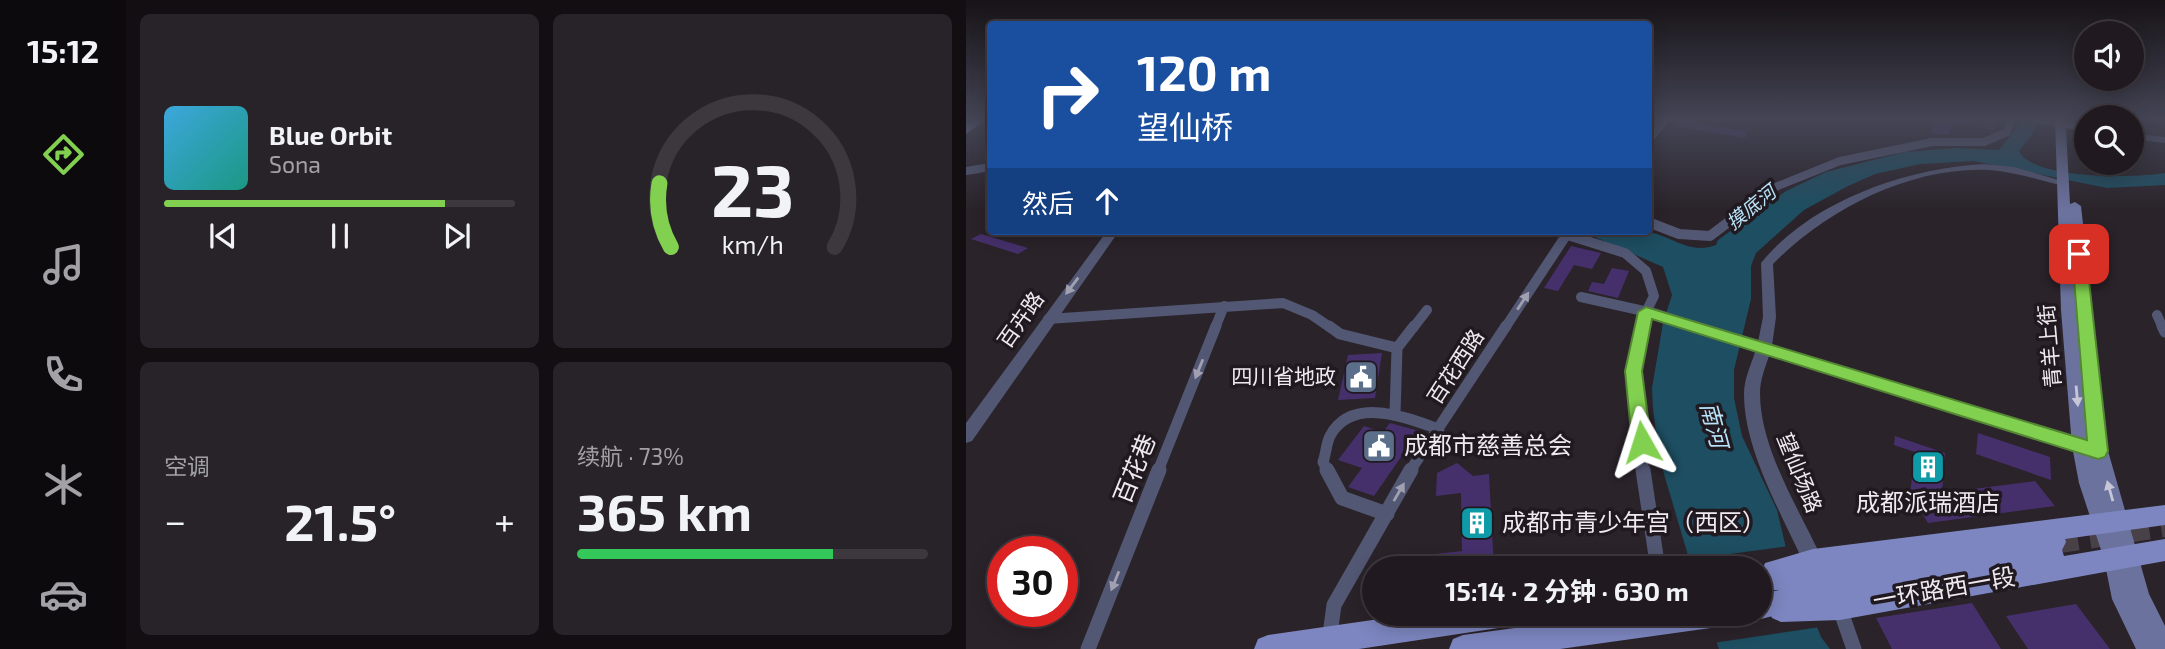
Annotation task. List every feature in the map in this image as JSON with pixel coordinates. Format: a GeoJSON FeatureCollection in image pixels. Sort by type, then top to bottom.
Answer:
{"type":"FeatureCollection","features":[{"type":"Feature","properties":{"kind":"main road","name":"青羊上街"},"geometry":{"type":"LineString","coordinates":[[2065,149],[2069,310],[2090,449],[2122,558]]}},
{"type":"Feature","properties":{"kind":"main road","name":"一环路西一段"},"geometry":{"type":"LineString","coordinates":[[1772,603],[1818,585],[2110,522],[2165,514]]}},
{"type":"Feature","properties":{"kind":"main road"},"geometry":{"type":"LineString","coordinates":[[1772,579],[1818,585],[2060,549]]}},
{"type":"Feature","properties":{"kind":"main road","name":"一环路西一段"},"geometry":{"type":"LineString","coordinates":[[1818,585],[2122,558],[2165,550]]}},
{"type":"Feature","properties":{"kind":"main road"},"geometry":{"type":"LineString","coordinates":[[2122,558],[2124,598],[2149,649]]}},
{"type":"Feature","properties":{"kind":"main road"},"geometry":{"type":"LineString","coordinates":[[2122,558],[2164,649]]}},
{"type":"Feature","properties":{"kind":"main road"},"geometry":{"type":"LineString","coordinates":[[1268,649],[1328,645],[1437,626]]}},
{"type":"Feature","properties":{"kind":"main road"},"geometry":{"type":"LineString","coordinates":[[1463,649],[1633,626]]}},
{"type":"Feature","properties":{"kind":"street"},"geometry":{"type":"LineString","coordinates":[[1652,224],[1679,234],[1710,236],[1773,188],[1840,160],[1895,149]]}},
{"type":"Feature","properties":{"kind":"street","name":"望仙场路"},"geometry":{"type":"LineString","coordinates":[[1818,585],[1764,452],[1752,396],[1756,365],[1770,316],[1767,263],[1778,250],[1833,210],[1891,184],[1983,167],[2067,177]]}},
{"type":"Feature","properties":{"kind":"street"},"geometry":{"type":"LineString","coordinates":[[966,171],[987,168]]}},
{"type":"Feature","properties":{"kind":"street","name":"百卉路"},"geometry":{"type":"LineString","coordinates":[[966,436],[1110,235]]}},
{"type":"Feature","properties":{"kind":"street","name":"百花西路"},"geometry":{"type":"LineString","coordinates":[[1328,645],[1334,605],[1439,429],[1561,235]]}},
{"type":"Feature","properties":{"kind":"street"},"geometry":{"type":"LineString","coordinates":[[1572,235],[1625,253],[1646,271],[1654,296],[1634,371],[1646,499],[1656,556]]}},
{"type":"Feature","properties":{"kind":"street"},"geometry":{"type":"LineString","coordinates":[[1581,297],[1651,313],[2090,449]]}},
{"type":"Feature","properties":{"kind":"street"},"geometry":{"type":"LineString","coordinates":[[1048,319],[1283,303],[1312,315],[1340,334],[1397,348]]}},
{"type":"Feature","properties":{"kind":"street","name":"百花巷"},"geometry":{"type":"LineString","coordinates":[[1088,649],[1224,306]]}},
{"type":"Feature","properties":{"kind":"street"},"geometry":{"type":"LineString","coordinates":[[1395,414],[1397,348],[1427,310]]}},
{"type":"Feature","properties":{"kind":"street"},"geometry":{"type":"LineString","coordinates":[[2157,315],[2165,332]]}},
{"type":"Feature","properties":{"kind":"street"},"geometry":{"type":"LineString","coordinates":[[1387,514],[1342,498],[1324,462],[1331,435],[1350,416],[1387,411],[1439,429]]}},
{"type":"Feature","properties":{"kind":"street"},"geometry":{"type":"LineString","coordinates":[[1818,585],[1854,649]]}},
{"type":"Feature","properties":{"kind":"water","name":"南河"},"geometry":{"type":"Polygon","coordinates":[[[2020,149],[2028,160],[2074,175],[2132,176],[2165,173],[2165,185],[2107,188],[1974,161],[1920,164],[1875,174],[1846,187],[1804,210],[1756,253],[1751,266],[1751,299],[1734,370],[1734,398],[1742,436],[1777,510],[1786,548],[1821,637],[1830,649],[1719,649],[1711,626],[1772,626],[1772,556],[1688,556],[1659,457],[1653,409],[1652,388],[1663,323],[1672,295],[1663,267],[1590,235],[1652,233],[1687,246],[1706,248],[1716,245],[1718,240],[1786,191],[1826,172],[1905,152],[2020,149]]]}},
{"type":"Feature","properties":{"kind":"pier"},"geometry":{"type":"Polygon","coordinates":[[[1789,546],[1820,627],[1713,643],[1707,626],[1772,626],[1772,556],[1715,556],[1789,546]]]}},
{"type":"Feature","properties":{"kind":"building"},"geometry":{"type":"Polygon","coordinates":[[[981,234],[1028,248],[1018,254],[971,239],[981,234]]]}},
{"type":"Feature","properties":{"kind":"building"},"geometry":{"type":"Polygon","coordinates":[[[1571,246],[1601,253],[1592,269],[1574,265],[1558,291],[1544,288],[1571,246]]]}},
{"type":"Feature","properties":{"kind":"building"},"geometry":{"type":"Polygon","coordinates":[[[1612,268],[1629,271],[1618,298],[1588,291],[1592,282],[1604,284],[1612,268]]]}},
{"type":"Feature","properties":{"kind":"building","name":"四川省地政"},"geometry":{"type":"Polygon","coordinates":[[[1382,353],[1375,398],[1338,400],[1348,355],[1382,353]]]}},
{"type":"Feature","properties":{"kind":"building","name":"成都市慈善总会"},"geometry":{"type":"Polygon","coordinates":[[[1390,423],[1419,431],[1374,496],[1348,487],[1362,468],[1338,460],[1364,426],[1383,432],[1390,423]]]}},
{"type":"Feature","properties":{"kind":"building"},"geometry":{"type":"Polygon","coordinates":[[[1978,433],[2050,457],[2051,480],[1976,454],[1978,433]]]}},
{"type":"Feature","properties":{"kind":"building","name":"成都派瑞酒店"},"geometry":{"type":"Polygon","coordinates":[[[1895,436],[1945,453],[1942,493],[2035,481],[2055,506],[1928,523],[1910,494],[1915,452],[1894,445],[1895,436]]]}},
{"type":"Feature","properties":{"kind":"building","name":"成都市青少年宫（西区）"},"geometry":{"type":"Polygon","coordinates":[[[1457,463],[1473,476],[1489,474],[1493,556],[1418,556],[1462,551],[1461,493],[1436,496],[1437,473],[1457,463]]]}},
{"type":"Feature","properties":{"kind":"building"},"geometry":{"type":"Polygon","coordinates":[[[1972,603],[2001,649],[1892,649],[1876,618],[1972,603]]]}},
{"type":"Feature","properties":{"kind":"building"},"geometry":{"type":"Polygon","coordinates":[[[2076,604],[2110,649],[2028,649],[2006,616],[2076,604]]]}},
{"type":"Feature","properties":{"kind":"tunnel"},"geometry":{"type":"LineString","coordinates":[[2054,542],[2165,525]]}},
{"type":"Feature","properties":{"kind":"place","name":"四川省地政"},"geometry":{"type":"Point","coordinates":[1361,377]}},
{"type":"Feature","properties":{"kind":"place","name":"成都市慈善总会"},"geometry":{"type":"Point","coordinates":[1379,446]}},
{"type":"Feature","properties":{"kind":"place","name":"成都派瑞酒店"},"geometry":{"type":"Point","coordinates":[1928,467]}},
{"type":"Feature","properties":{"kind":"place","name":"成都市青少年宫（西区）"},"geometry":{"type":"Point","coordinates":[1477,523]}},
{"type":"Feature","properties":{"kind":"route"},"geometry":{"type":"LineString","coordinates":[[1642,442],[1634,371],[1646,312],[2098,451],[2079,254]]}},
{"type":"Feature","properties":{"kind":"water label","name":"摸底河"},"geometry":{"type":"Point","coordinates":[1751,207]}}]}
